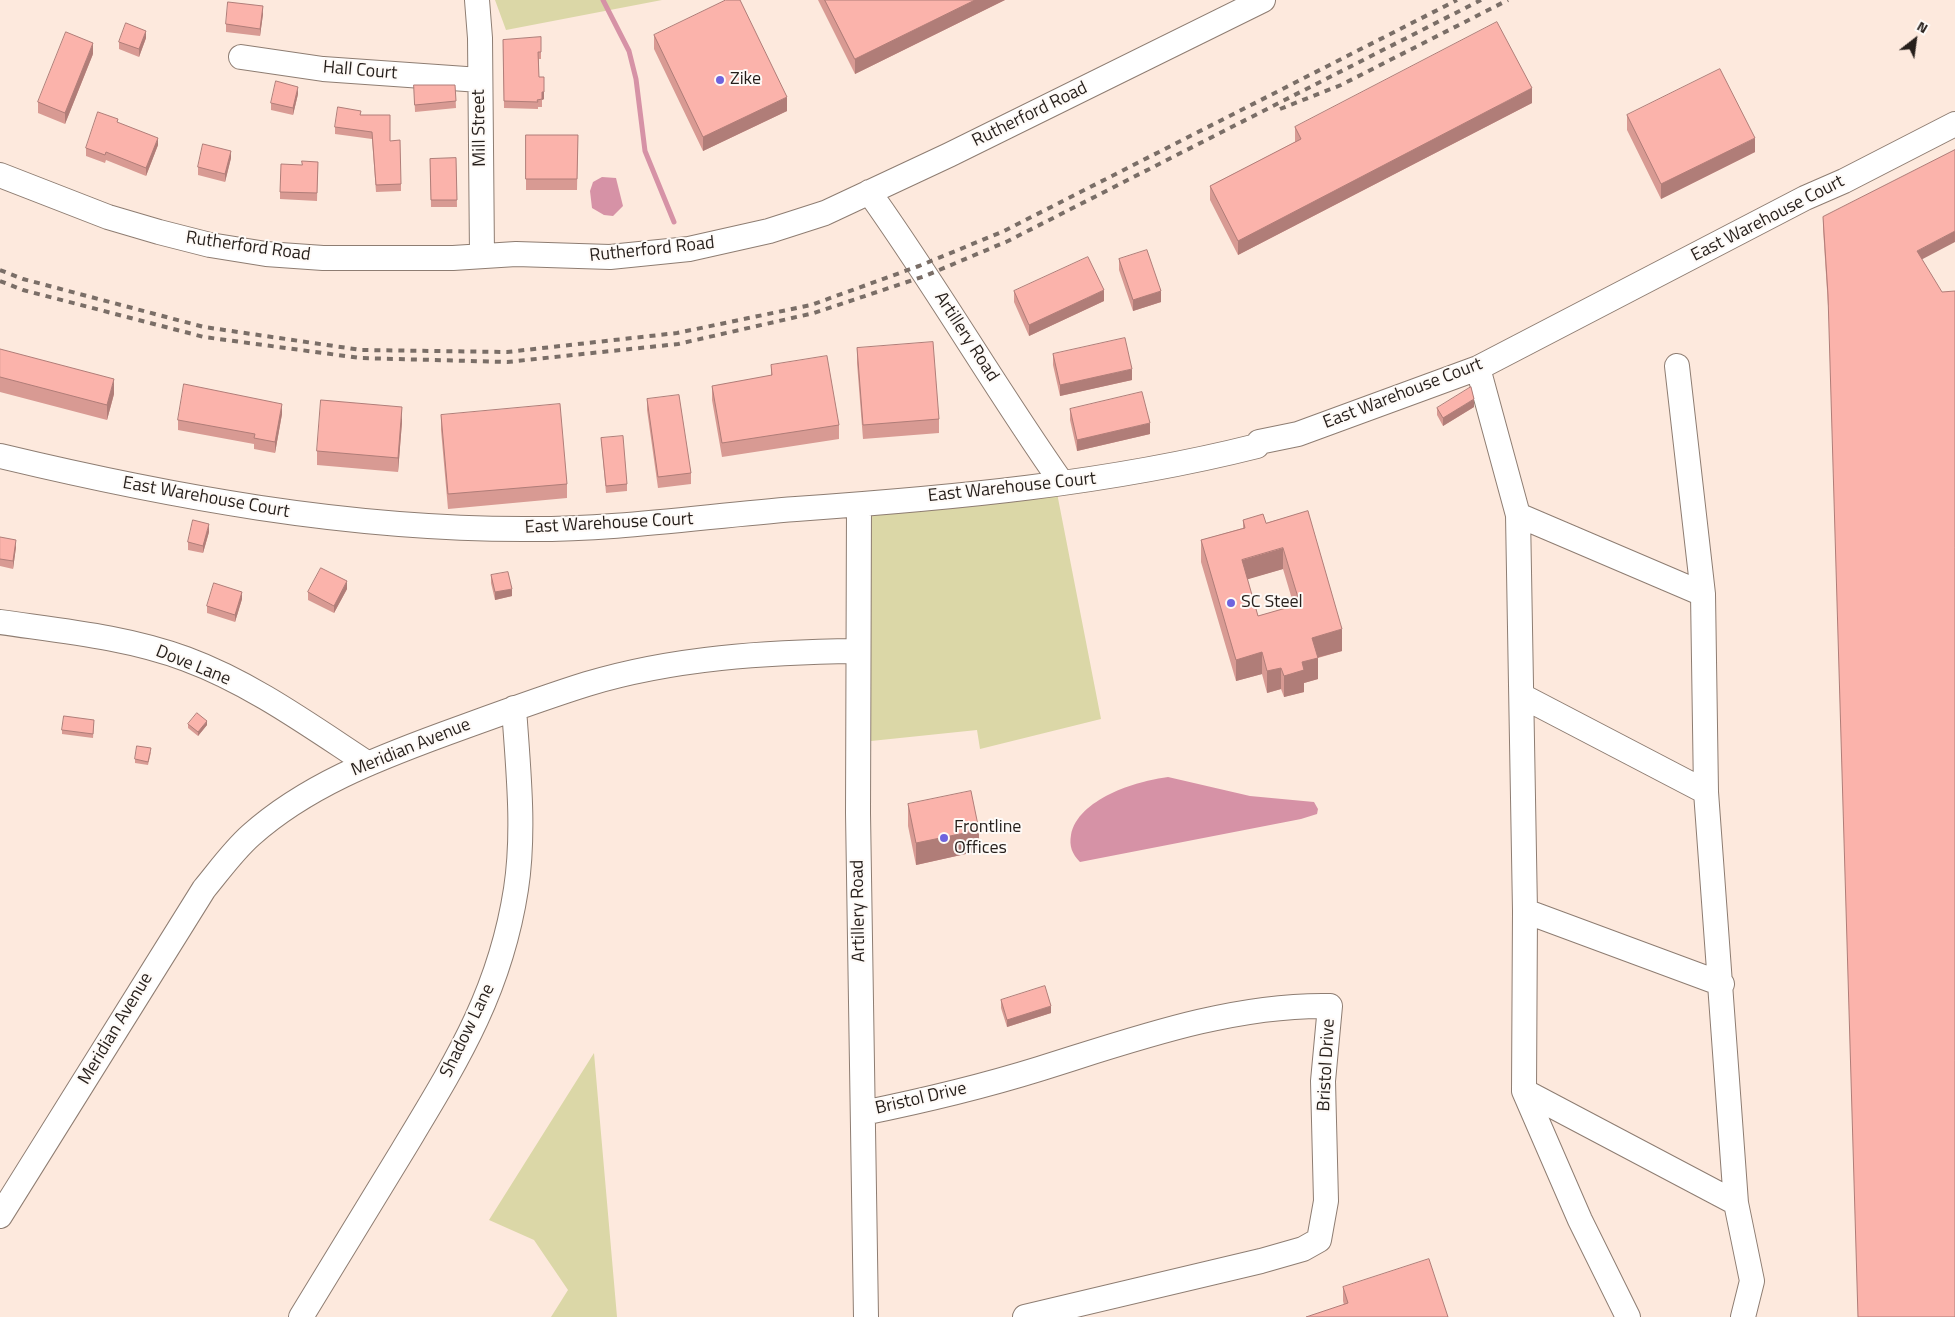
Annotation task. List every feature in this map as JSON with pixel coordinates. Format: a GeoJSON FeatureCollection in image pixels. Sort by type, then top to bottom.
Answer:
{"type":"FeatureCollection","features":[{"type":"Feature","properties":{"kind":"street","name":"Mill Street"},"geometry":{"type":"LineString","coordinates":[[477,0],[482,256]]}},
{"type":"Feature","properties":{"kind":"street","name":"Rutherford Road"},"geometry":{"type":"LineString","coordinates":[[0,175],[108,216],[210,245],[266,254],[323,258],[516,254],[570,258],[610,257],[689,249],[769,231],[825,212],[1263,0]]}},
{"type":"Feature","properties":{"kind":"street","name":"Hall Court"},"geometry":{"type":"LineString","coordinates":[[241,57],[323,69],[480,80]]}},
{"type":"Feature","properties":{"kind":"street","name":"East Warehouse Court"},"geometry":{"type":"LineString","coordinates":[[0,456],[97,479],[273,510],[367,521],[470,528],[558,529],[649,524],[1062,483],[1127,474],[1257,446],[1259,442],[1298,434],[1478,368],[1805,198],[1844,181],[1955,124]]}},
{"type":"Feature","properties":{"kind":"street","name":"Artillery Road"},"geometry":{"type":"LineString","coordinates":[[869,192],[948,308],[1034,444],[1062,483]]}},
{"type":"Feature","properties":{"kind":"street"},"geometry":{"type":"LineString","coordinates":[[1677,366],[1703,594],[1706,792],[1722,984],[1736,1203],[1752,1281],[1743,1317]]}},
{"type":"Feature","properties":{"kind":"street"},"geometry":{"type":"LineString","coordinates":[[1478,368],[1518,515],[1525,911],[1524,1091],[1580,1220],[1628,1317]]}},
{"type":"Feature","properties":{"kind":"street","name":"Artillery Road"},"geometry":{"type":"LineString","coordinates":[[859,504],[857,651],[866,1317]]}},
{"type":"Feature","properties":{"kind":"street"},"geometry":{"type":"LineString","coordinates":[[1518,515],[1703,594]]}},
{"type":"Feature","properties":{"kind":"street","name":"Dove Lane"},"geometry":{"type":"LineString","coordinates":[[0,622],[106,638],[186,659],[220,674],[278,706],[367,763]]}},
{"type":"Feature","properties":{"kind":"street","name":"Meridian Avenue"},"geometry":{"type":"LineString","coordinates":[[0,1216],[204,889],[235,851],[251,835],[289,806],[367,763],[514,708],[588,684],[667,666],[753,655],[857,651]]}},
{"type":"Feature","properties":{"kind":"street"},"geometry":{"type":"LineString","coordinates":[[1522,696],[1706,792]]}},
{"type":"Feature","properties":{"kind":"street","name":"Shadow Lane"},"geometry":{"type":"LineString","coordinates":[[300,1317],[452,1068],[486,1000],[500,963],[510,924],[520,853],[521,816],[514,708]]}},
{"type":"Feature","properties":{"kind":"street"},"geometry":{"type":"LineString","coordinates":[[1525,911],[1722,984]]}},
{"type":"Feature","properties":{"kind":"street","name":"Bristol Drive"},"geometry":{"type":"LineString","coordinates":[[862,1113],[1003,1080],[1122,1041],[1185,1026],[1282,1006],[1330,1006],[1323,1081],[1326,1201],[1319,1240],[1303,1249],[1261,1261],[1025,1317]]}},
{"type":"Feature","properties":{"kind":"street"},"geometry":{"type":"LineString","coordinates":[[1524,1091],[1736,1203]]}},
{"type":"Feature","properties":{"kind":"shaded area"},"geometry":{"type":"Polygon","coordinates":[[[495,0],[662,0],[506,30],[495,0]]]}},
{"type":"Feature","properties":{"kind":"shaded area"},"geometry":{"type":"Polygon","coordinates":[[[602,177],[616,178],[623,206],[613,216],[604,215],[592,208],[590,191],[593,182],[602,177]]]}},
{"type":"Feature","properties":{"kind":"shaded area"},"geometry":{"type":"Polygon","coordinates":[[[1057,493],[1101,719],[980,749],[977,730],[871,741],[851,520],[907,506],[1057,493]]]}},
{"type":"Feature","properties":{"kind":"shaded area"},"geometry":{"type":"Polygon","coordinates":[[[1168,777],[1250,796],[1314,802],[1318,809],[1317,814],[1301,819],[1080,862],[1072,850],[1070,839],[1076,822],[1085,811],[1110,794],[1140,783],[1168,777]]]}},
{"type":"Feature","properties":{"kind":"shaded area"},"geometry":{"type":"Polygon","coordinates":[[[594,1053],[617,1317],[551,1317],[568,1290],[534,1240],[489,1220],[594,1053]]]}},
{"type":"Feature","properties":{"kind":"building","name":"Zike"},"geometry":{"type":"Polygon","coordinates":[[[726,0],[740,0],[787,97],[703,137],[654,35],[726,0]]]}},
{"type":"Feature","properties":{"kind":"building"},"geometry":{"type":"Polygon","coordinates":[[[825,0],[975,0],[855,59],[825,0]]]}},
{"type":"Feature","properties":{"kind":"building"},"geometry":{"type":"Polygon","coordinates":[[[228,2],[263,6],[260,29],[226,24],[228,2]]]}},
{"type":"Feature","properties":{"kind":"building"},"geometry":{"type":"Polygon","coordinates":[[[1497,22],[1532,88],[1238,241],[1210,186],[1301,139],[1295,127],[1497,22]]]}},
{"type":"Feature","properties":{"kind":"building"},"geometry":{"type":"Polygon","coordinates":[[[126,23],[146,31],[139,49],[119,42],[126,23]]]}},
{"type":"Feature","properties":{"kind":"building"},"geometry":{"type":"Polygon","coordinates":[[[66,32],[93,43],[65,113],[38,102],[66,32]]]}},
{"type":"Feature","properties":{"kind":"building"},"geometry":{"type":"Polygon","coordinates":[[[541,37],[541,52],[538,52],[539,77],[544,77],[542,99],[537,100],[538,102],[504,101],[503,40],[541,37]]]}},
{"type":"Feature","properties":{"kind":"building"},"geometry":{"type":"Polygon","coordinates":[[[1720,69],[1755,138],[1661,184],[1627,115],[1720,69]]]}},
{"type":"Feature","properties":{"kind":"building"},"geometry":{"type":"Polygon","coordinates":[[[276,81],[298,87],[293,108],[271,103],[276,81]]]}},
{"type":"Feature","properties":{"kind":"building"},"geometry":{"type":"Polygon","coordinates":[[[414,85],[455,85],[456,101],[415,105],[414,85]]]}},
{"type":"Feature","properties":{"kind":"building"},"geometry":{"type":"Polygon","coordinates":[[[338,107],[361,111],[360,115],[390,115],[390,141],[400,140],[401,184],[376,185],[372,132],[335,127],[338,107]]]}},
{"type":"Feature","properties":{"kind":"building"},"geometry":{"type":"Polygon","coordinates":[[[98,112],[118,119],[117,122],[158,138],[146,168],[106,152],[105,155],[86,148],[98,112]]]}},
{"type":"Feature","properties":{"kind":"building"},"geometry":{"type":"Polygon","coordinates":[[[526,135],[578,135],[577,179],[526,179],[526,135]]]}},
{"type":"Feature","properties":{"kind":"building"},"geometry":{"type":"Polygon","coordinates":[[[203,144],[231,151],[225,174],[198,167],[203,144]]]}},
{"type":"Feature","properties":{"kind":"building"},"geometry":{"type":"Polygon","coordinates":[[[1955,150],[1955,231],[1917,251],[1942,292],[1955,291],[1955,1317],[1858,1317],[1828,295],[1823,217],[1955,150]]]}},
{"type":"Feature","properties":{"kind":"building"},"geometry":{"type":"Polygon","coordinates":[[[456,158],[457,200],[431,200],[430,159],[456,158]]]}},
{"type":"Feature","properties":{"kind":"building"},"geometry":{"type":"Polygon","coordinates":[[[302,161],[318,162],[317,193],[280,192],[281,164],[302,165],[302,161]]]}},
{"type":"Feature","properties":{"kind":"building"},"geometry":{"type":"Polygon","coordinates":[[[1147,250],[1161,291],[1133,300],[1119,259],[1147,250]]]}},
{"type":"Feature","properties":{"kind":"building"},"geometry":{"type":"Polygon","coordinates":[[[1088,257],[1104,290],[1029,325],[1014,291],[1088,257]]]}},
{"type":"Feature","properties":{"kind":"building"},"geometry":{"type":"Polygon","coordinates":[[[1125,338],[1132,369],[1060,385],[1053,354],[1125,338]]]}},
{"type":"Feature","properties":{"kind":"building"},"geometry":{"type":"Polygon","coordinates":[[[933,342],[939,419],[863,425],[857,348],[933,342]]]}},
{"type":"Feature","properties":{"kind":"building"},"geometry":{"type":"Polygon","coordinates":[[[0,349],[114,379],[107,405],[0,377],[0,349]]]}},
{"type":"Feature","properties":{"kind":"building"},"geometry":{"type":"Polygon","coordinates":[[[827,356],[839,425],[722,443],[712,386],[772,375],[771,365],[827,356]]]}},
{"type":"Feature","properties":{"kind":"building"},"geometry":{"type":"Polygon","coordinates":[[[184,384],[282,404],[275,442],[254,438],[255,434],[178,420],[184,384]]]}},
{"type":"Feature","properties":{"kind":"building"},"geometry":{"type":"Polygon","coordinates":[[[1471,387],[1474,399],[1443,418],[1437,408],[1471,387]]]}},
{"type":"Feature","properties":{"kind":"building"},"geometry":{"type":"Polygon","coordinates":[[[1142,392],[1150,423],[1077,440],[1070,409],[1142,392]]]}},
{"type":"Feature","properties":{"kind":"building"},"geometry":{"type":"Polygon","coordinates":[[[679,395],[691,473],[658,477],[647,399],[679,395]]]}},
{"type":"Feature","properties":{"kind":"building"},"geometry":{"type":"Polygon","coordinates":[[[321,400],[402,407],[398,458],[317,451],[321,400]]]}},
{"type":"Feature","properties":{"kind":"building"},"geometry":{"type":"Polygon","coordinates":[[[560,404],[567,484],[448,494],[441,415],[560,404]]]}},
{"type":"Feature","properties":{"kind":"building"},"geometry":{"type":"Polygon","coordinates":[[[623,436],[627,484],[606,486],[601,438],[623,436]]]}},
{"type":"Feature","properties":{"kind":"building","name":"SC Steel"},"geometry":{"type":"Polygon","coordinates":[[[1308,511],[1342,629],[1312,638],[1318,658],[1302,662],[1304,670],[1284,676],[1281,668],[1267,671],[1262,652],[1236,660],[1201,540],[1245,528],[1243,520],[1263,514],[1266,523],[1308,511]],[[1283,548],[1242,560],[1258,616],[1300,604],[1283,548]]]}},
{"type":"Feature","properties":{"kind":"building"},"geometry":{"type":"Polygon","coordinates":[[[193,520],[209,524],[203,546],[188,542],[193,520]]]}},
{"type":"Feature","properties":{"kind":"building"},"geometry":{"type":"Polygon","coordinates":[[[0,537],[16,540],[13,561],[0,559],[0,537]]]}},
{"type":"Feature","properties":{"kind":"building"},"geometry":{"type":"Polygon","coordinates":[[[321,568],[347,581],[334,606],[308,592],[321,568]]]}},
{"type":"Feature","properties":{"kind":"building"},"geometry":{"type":"Polygon","coordinates":[[[508,572],[512,589],[495,592],[491,575],[508,572]]]}},
{"type":"Feature","properties":{"kind":"building"},"geometry":{"type":"Polygon","coordinates":[[[214,583],[242,592],[235,615],[207,606],[214,583]]]}},
{"type":"Feature","properties":{"kind":"building"},"geometry":{"type":"Polygon","coordinates":[[[197,713],[207,721],[198,732],[188,724],[197,713]]]}},
{"type":"Feature","properties":{"kind":"building"},"geometry":{"type":"Polygon","coordinates":[[[64,716],[94,720],[93,734],[62,730],[64,716]]]}},
{"type":"Feature","properties":{"kind":"building"},"geometry":{"type":"Polygon","coordinates":[[[137,746],[151,748],[148,762],[135,759],[137,746]]]}},
{"type":"Feature","properties":{"kind":"building"},"geometry":{"type":"Polygon","coordinates":[[[971,791],[979,830],[916,843],[908,804],[971,791]]]}},
{"type":"Feature","properties":{"kind":"building"},"geometry":{"type":"Polygon","coordinates":[[[1045,986],[1051,1006],[1007,1020],[1001,1000],[1045,986]]]}},
{"type":"Feature","properties":{"kind":"building"},"geometry":{"type":"Polygon","coordinates":[[[1429,1259],[1448,1317],[1306,1317],[1348,1303],[1343,1287],[1429,1259]]]}},
{"type":"Feature","properties":{"kind":"waterway"},"geometry":{"type":"LineString","coordinates":[[603,0],[629,51],[636,79],[645,151],[674,222]]}},
{"type":"Feature","properties":{"kind":"railway"},"geometry":{"type":"LineString","coordinates":[[0,270],[23,279],[204,327],[361,350],[507,352],[677,333],[811,305],[919,266],[1004,231],[1457,0]]}},
{"type":"Feature","properties":{"kind":"railway"},"geometry":{"type":"LineString","coordinates":[[0,281],[23,290],[204,337],[360,358],[507,362],[678,344],[814,313],[925,276],[1008,241],[1481,0]]}},
{"type":"Feature","properties":{"kind":"railway"},"geometry":{"type":"LineString","coordinates":[[1280,109],[1341,85],[1508,0]]}},
{"type":"Feature","properties":{"kind":"place","name":"Zike"},"geometry":{"type":"Point","coordinates":[720,80]}},
{"type":"Feature","properties":{"kind":"place","name":"SC Steel"},"geometry":{"type":"Point","coordinates":[1231,603]}},
{"type":"Feature","properties":{"kind":"place","name":"Frontline Offices"},"geometry":{"type":"Point","coordinates":[944,838]}}]}
